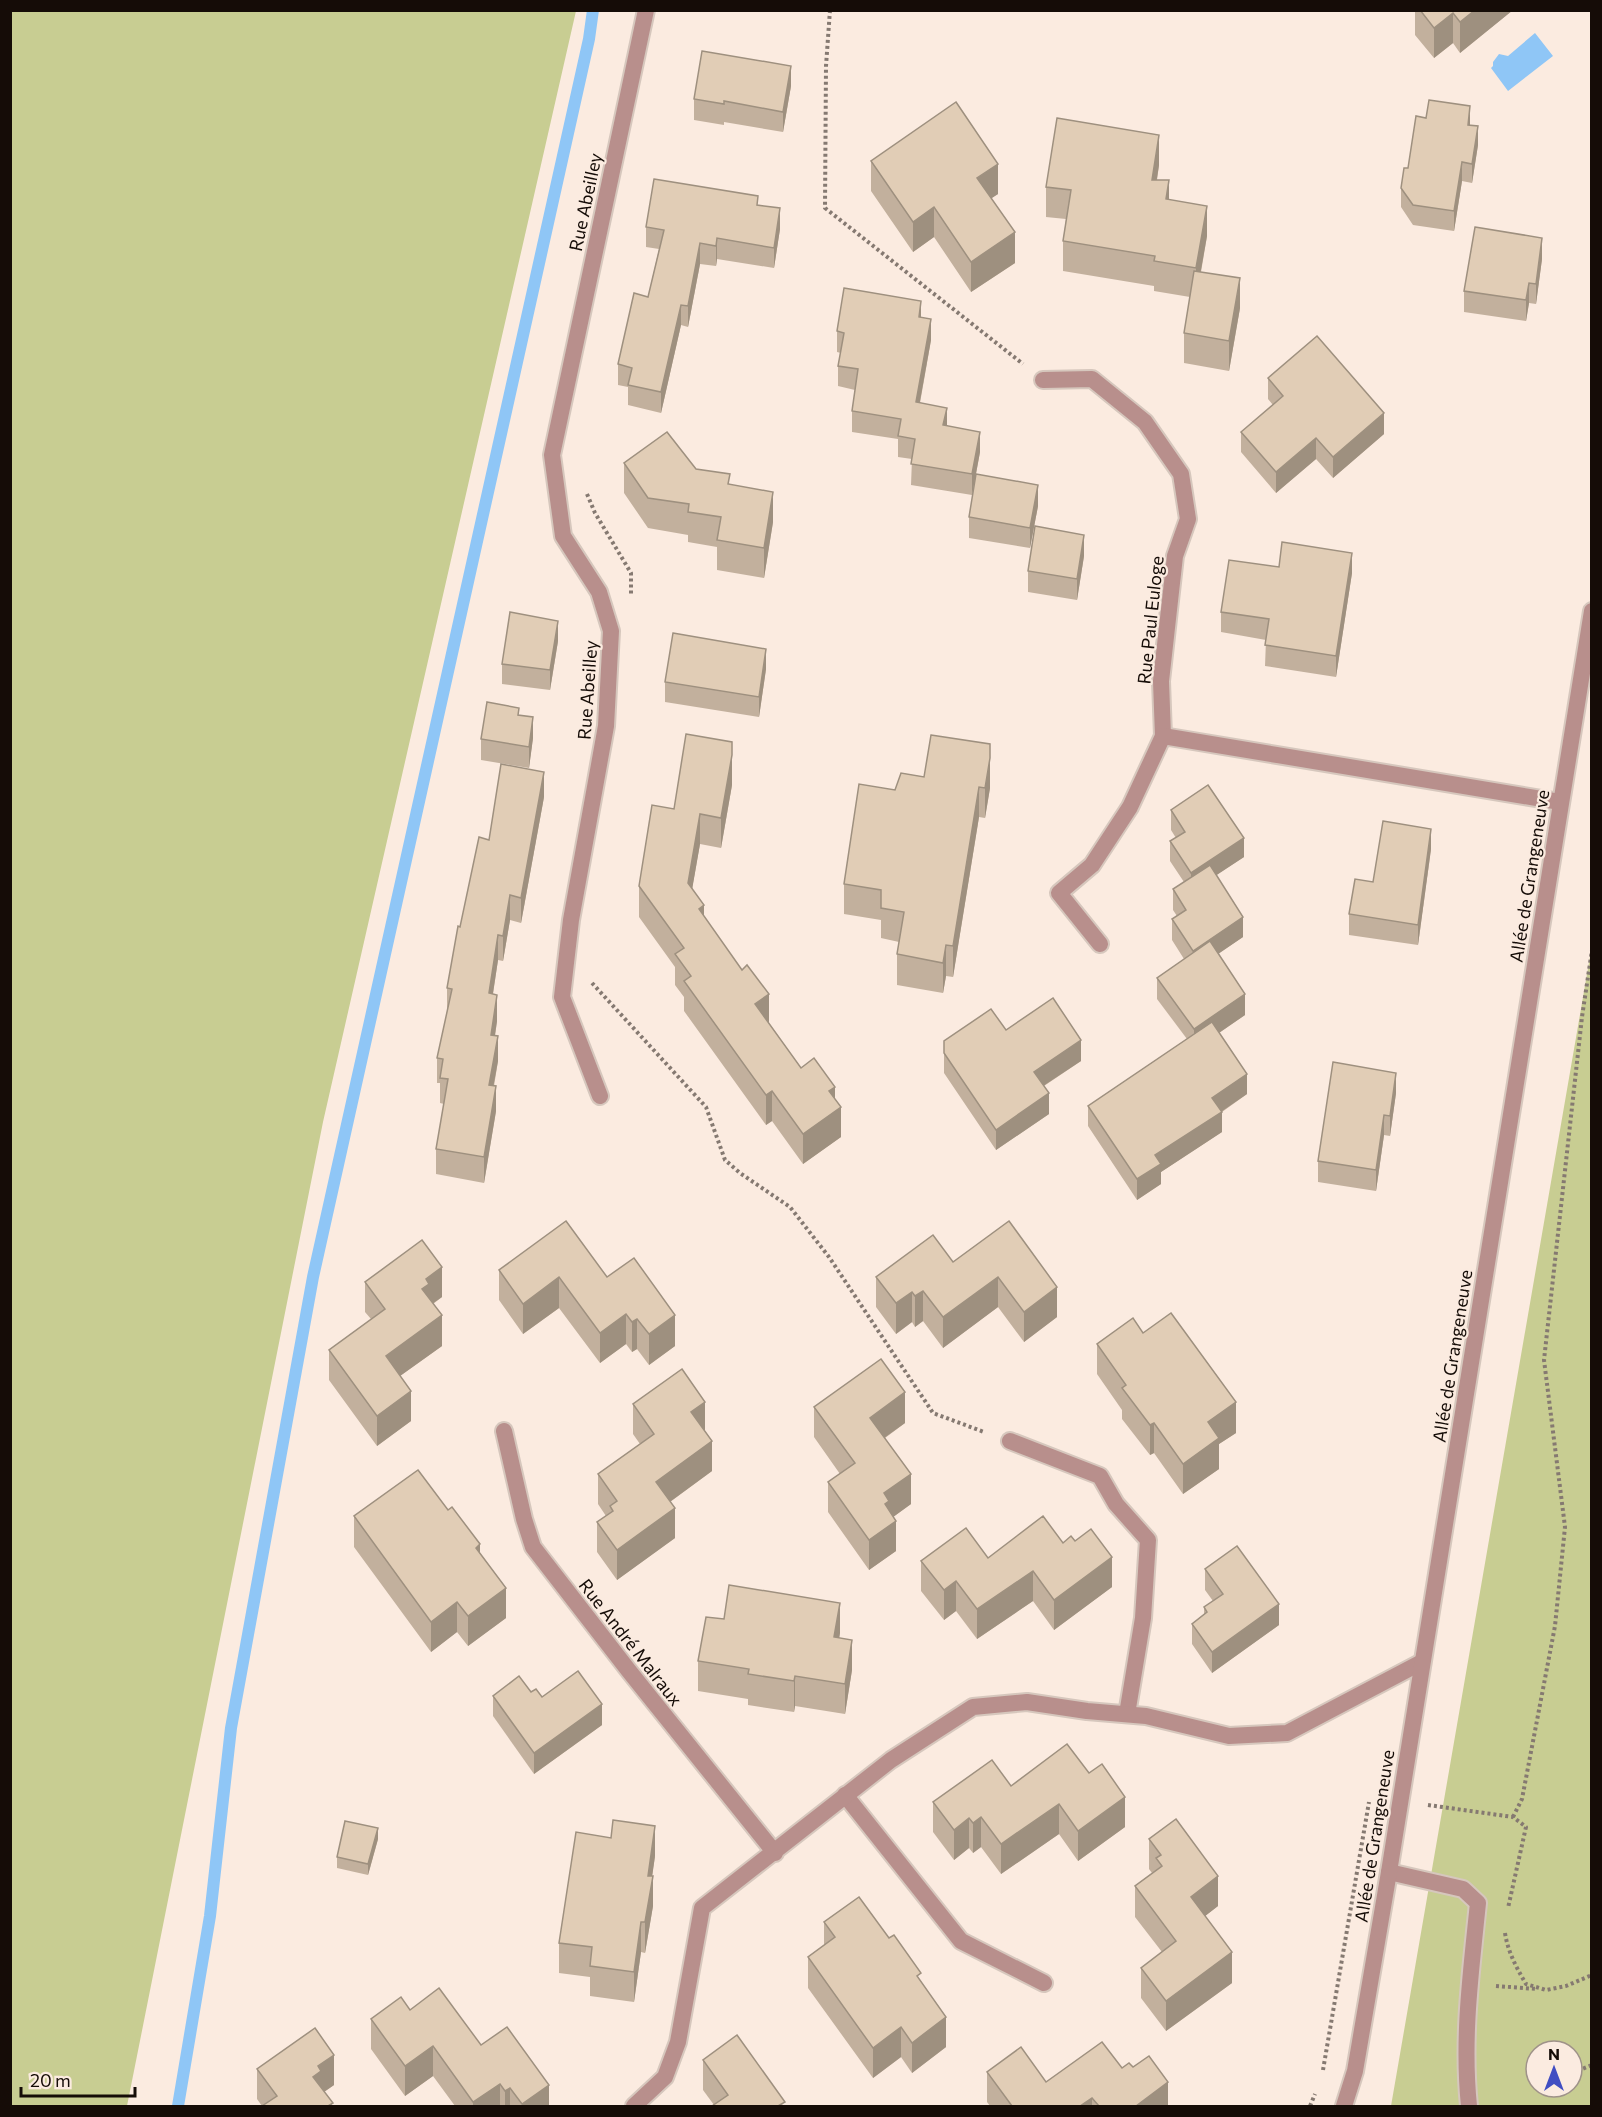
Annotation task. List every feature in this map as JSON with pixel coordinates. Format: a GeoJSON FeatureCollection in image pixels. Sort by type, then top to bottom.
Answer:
{"type":"FeatureCollection","features":[{"type":"Feature","properties":{"kind":"street","name":"Rue Abeilley"},"geometry":{"type":"LineString","coordinates":[[600,1096],[562,997],[571,920],[606,726],[610,631],[599,592],[562,536],[552,455],[646,10]]}},
{"type":"Feature","properties":{"kind":"street","name":"Rue Paul Euloge"},"geometry":{"type":"LineString","coordinates":[[1043,380],[1092,379],[1145,422],[1181,474],[1188,519],[1175,556],[1161,681],[1162,736],[1130,807],[1092,865],[1059,893],[1100,944]]}},
{"type":"Feature","properties":{"kind":"street","name":"Allée de Grangeneuve"},"geometry":{"type":"LineString","coordinates":[[1344,2106],[1355,2072],[1389,1872],[1592,610]]}},
{"type":"Feature","properties":{"kind":"street"},"geometry":{"type":"LineString","coordinates":[[1162,736],[1560,802]]}},
{"type":"Feature","properties":{"kind":"street","name":"Rue André Malraux"},"geometry":{"type":"LineString","coordinates":[[504,1431],[524,1519],[533,1547],[629,1671],[775,1852]]}},
{"type":"Feature","properties":{"kind":"street"},"geometry":{"type":"LineString","coordinates":[[1010,1441],[1100,1476],[1116,1504],[1148,1540],[1143,1618],[1127,1714]]}},
{"type":"Feature","properties":{"kind":"street"},"geometry":{"type":"LineString","coordinates":[[634,2106],[665,2077],[678,2042],[702,1908],[891,1760],[973,1707],[1027,1702],[1087,1711],[1146,1716],[1229,1736],[1287,1733],[1422,1662]]}},
{"type":"Feature","properties":{"kind":"street"},"geometry":{"type":"LineString","coordinates":[[845,1796],[961,1941],[1044,1983]]}},
{"type":"Feature","properties":{"kind":"street"},"geometry":{"type":"LineString","coordinates":[[1389,1872],[1463,1889],[1478,1903],[1465,2047],[1469,2106]]}},
{"type":"Feature","properties":{"kind":"path"},"geometry":{"type":"LineString","coordinates":[[830,10],[826,66],[825,208],[1043,380]]}},
{"type":"Feature","properties":{"kind":"path"},"geometry":{"type":"LineString","coordinates":[[587,492],[595,513],[631,573],[631,596]]}},
{"type":"Feature","properties":{"kind":"path"},"geometry":{"type":"LineString","coordinates":[[1513,1817],[1522,1799],[1556,1626],[1564,1527],[1544,1360],[1592,950]]}},
{"type":"Feature","properties":{"kind":"path"},"geometry":{"type":"LineString","coordinates":[[590,974],[591,981],[706,1107],[725,1160],[790,1207],[829,1257],[933,1413],[1010,1441]]}},
{"type":"Feature","properties":{"kind":"path"},"geometry":{"type":"LineString","coordinates":[[1323,2073],[1369,1800],[1453,1808],[1513,1817],[1526,1827],[1506,1917]]}},
{"type":"Feature","properties":{"kind":"path"},"geometry":{"type":"LineString","coordinates":[[1505,1927],[1507,1947],[1514,1965],[1526,1984],[1546,1990]]}},
{"type":"Feature","properties":{"kind":"path"},"geometry":{"type":"LineString","coordinates":[[1469,1983],[1546,1990],[1566,1986],[1592,1975]]}},
{"type":"Feature","properties":{"kind":"path"},"geometry":{"type":"LineString","coordinates":[[1310,2106],[1318,2088]]}},
{"type":"Feature","properties":{"kind":"green space"},"geometry":{"type":"Polygon","coordinates":[[[11,10],[576,11],[323,1122],[127,2106],[11,2106],[11,10]]]}},
{"type":"Feature","properties":{"kind":"green space"},"geometry":{"type":"Polygon","coordinates":[[[1591,951],[1591,2106],[1391,2106],[1591,951]]]}},
{"type":"Feature","properties":{"kind":"water"},"geometry":{"type":"Polygon","coordinates":[[[1535,33],[1553,56],[1508,91],[1491,68],[1493,62],[1499,54],[1508,56],[1535,33]]]}},
{"type":"Feature","properties":{"kind":"building"},"geometry":{"type":"Polygon","coordinates":[[[1420,10],[1475,10],[1460,22],[1453,13],[1434,28],[1420,10]]]}},
{"type":"Feature","properties":{"kind":"building"},"geometry":{"type":"Polygon","coordinates":[[[702,51],[791,66],[783,112],[724,101],[724,104],[694,99],[702,51]]]}},
{"type":"Feature","properties":{"kind":"building"},"geometry":{"type":"Polygon","coordinates":[[[1429,100],[1470,106],[1468,125],[1478,126],[1472,164],[1462,162],[1454,211],[1413,205],[1401,188],[1404,168],[1408,168],[1416,116],[1426,118],[1429,100]]]}},
{"type":"Feature","properties":{"kind":"building"},"geometry":{"type":"Polygon","coordinates":[[[956,102],[998,164],[977,178],[1015,232],[971,262],[934,207],[913,222],[871,161],[956,102]]]}},
{"type":"Feature","properties":{"kind":"building"},"geometry":{"type":"Polygon","coordinates":[[[1057,118],[1159,135],[1152,180],[1169,180],[1166,199],[1207,206],[1196,268],[1154,261],[1155,256],[1063,241],[1071,190],[1046,187],[1057,118]]]}},
{"type":"Feature","properties":{"kind":"building"},"geometry":{"type":"Polygon","coordinates":[[[654,179],[758,196],[757,205],[780,208],[774,248],[717,238],[716,246],[700,243],[688,306],[681,305],[661,392],[628,385],[632,368],[618,364],[634,293],[648,297],[664,230],[646,227],[654,179]]]}},
{"type":"Feature","properties":{"kind":"building"},"geometry":{"type":"Polygon","coordinates":[[[1475,227],[1542,238],[1536,284],[1529,283],[1526,300],[1464,291],[1475,227]]]}},
{"type":"Feature","properties":{"kind":"building"},"geometry":{"type":"Polygon","coordinates":[[[1194,271],[1240,278],[1229,341],[1184,333],[1194,271]]]}},
{"type":"Feature","properties":{"kind":"building"},"geometry":{"type":"Polygon","coordinates":[[[844,288],[921,301],[919,317],[931,319],[916,402],[947,408],[943,425],[980,432],[972,474],[911,464],[915,439],[898,436],[901,419],[852,411],[858,369],[838,366],[844,333],[837,331],[844,288]]]}},
{"type":"Feature","properties":{"kind":"building"},"geometry":{"type":"Polygon","coordinates":[[[1317,336],[1384,413],[1333,457],[1316,438],[1276,472],[1241,432],[1283,396],[1268,378],[1317,336]]]}},
{"type":"Feature","properties":{"kind":"building"},"geometry":{"type":"Polygon","coordinates":[[[667,432],[696,469],[730,474],[728,484],[773,492],[764,548],[717,540],[721,517],[688,512],[689,504],[648,498],[624,463],[667,432]]]}},
{"type":"Feature","properties":{"kind":"building"},"geometry":{"type":"Polygon","coordinates":[[[976,474],[1038,485],[1030,528],[969,517],[976,474]]]}},
{"type":"Feature","properties":{"kind":"building"},"geometry":{"type":"Polygon","coordinates":[[[1035,526],[1084,535],[1077,579],[1028,571],[1035,526]]]}},
{"type":"Feature","properties":{"kind":"building"},"geometry":{"type":"Polygon","coordinates":[[[1282,542],[1352,553],[1336,656],[1265,645],[1269,619],[1221,612],[1229,560],[1279,567],[1282,542]]]}},
{"type":"Feature","properties":{"kind":"building"},"geometry":{"type":"Polygon","coordinates":[[[510,612],[558,621],[550,670],[502,664],[510,612]]]}},
{"type":"Feature","properties":{"kind":"building"},"geometry":{"type":"Polygon","coordinates":[[[673,633],[766,649],[759,697],[665,682],[673,633]]]}},
{"type":"Feature","properties":{"kind":"building"},"geometry":{"type":"Polygon","coordinates":[[[487,702],[519,708],[518,715],[533,717],[529,747],[481,739],[487,702]]]}},
{"type":"Feature","properties":{"kind":"building"},"geometry":{"type":"Polygon","coordinates":[[[686,734],[732,742],[732,755],[721,818],[700,814],[688,883],[704,905],[699,909],[742,970],[747,965],[769,994],[755,1004],[801,1068],[814,1058],[835,1087],[829,1091],[841,1107],[803,1134],[772,1091],[766,1095],[684,981],[691,976],[675,954],[684,948],[639,886],[652,805],[674,809],[686,734]]]}},
{"type":"Feature","properties":{"kind":"building"},"geometry":{"type":"Polygon","coordinates":[[[931,735],[990,744],[985,788],[979,787],[953,946],[946,945],[943,963],[897,954],[904,912],[881,908],[881,890],[844,884],[859,784],[895,790],[901,773],[924,777],[931,735]]]}},
{"type":"Feature","properties":{"kind":"building"},"geometry":{"type":"Polygon","coordinates":[[[501,764],[544,772],[521,898],[510,895],[503,936],[498,935],[489,993],[497,995],[491,1035],[498,1036],[489,1085],[496,1086],[484,1157],[436,1149],[448,1079],[440,1078],[443,1059],[437,1058],[452,989],[447,988],[458,926],[460,927],[479,837],[489,840],[501,764]]]}},
{"type":"Feature","properties":{"kind":"building"},"geometry":{"type":"Polygon","coordinates":[[[1208,785],[1244,838],[1191,873],[1170,841],[1185,832],[1171,810],[1208,785]]]}},
{"type":"Feature","properties":{"kind":"building"},"geometry":{"type":"Polygon","coordinates":[[[1383,821],[1431,829],[1418,925],[1349,914],[1355,879],[1373,882],[1383,821]]]}},
{"type":"Feature","properties":{"kind":"building"},"geometry":{"type":"Polygon","coordinates":[[[1210,865],[1243,917],[1193,951],[1172,919],[1186,910],[1173,889],[1210,865]]]}},
{"type":"Feature","properties":{"kind":"building"},"geometry":{"type":"Polygon","coordinates":[[[1210,941],[1245,994],[1194,1029],[1157,978],[1210,941]]]}},
{"type":"Feature","properties":{"kind":"building"},"geometry":{"type":"Polygon","coordinates":[[[1053,998],[1081,1040],[1034,1072],[1049,1093],[996,1130],[944,1053],[944,1041],[991,1009],[1006,1030],[1053,998]]]}},
{"type":"Feature","properties":{"kind":"building"},"geometry":{"type":"Polygon","coordinates":[[[1212,1022],[1247,1074],[1212,1098],[1222,1112],[1155,1155],[1161,1164],[1137,1179],[1088,1106],[1212,1022]]]}},
{"type":"Feature","properties":{"kind":"building"},"geometry":{"type":"Polygon","coordinates":[[[1333,1062],[1396,1073],[1390,1116],[1384,1115],[1376,1170],[1318,1161],[1333,1062]]]}},
{"type":"Feature","properties":{"kind":"building"},"geometry":{"type":"Polygon","coordinates":[[[566,1221],[607,1277],[634,1258],[675,1315],[649,1334],[637,1319],[632,1322],[626,1314],[600,1333],[559,1277],[523,1304],[499,1270],[566,1221]]]}},
{"type":"Feature","properties":{"kind":"building"},"geometry":{"type":"Polygon","coordinates":[[[1009,1221],[1057,1287],[1024,1312],[998,1277],[943,1317],[923,1291],[915,1296],[912,1292],[896,1303],[876,1277],[933,1235],[953,1262],[1009,1221]]]}},
{"type":"Feature","properties":{"kind":"building"},"geometry":{"type":"Polygon","coordinates":[[[422,1240],[442,1267],[426,1279],[429,1284],[422,1289],[442,1315],[386,1356],[411,1391],[377,1416],[329,1350],[385,1309],[365,1282],[422,1240]]]}},
{"type":"Feature","properties":{"kind":"building"},"geometry":{"type":"Polygon","coordinates":[[[1171,1313],[1236,1402],[1208,1422],[1219,1438],[1183,1464],[1154,1423],[1150,1425],[1122,1388],[1126,1385],[1097,1344],[1133,1318],[1143,1333],[1171,1313]]]}},
{"type":"Feature","properties":{"kind":"building"},"geometry":{"type":"Polygon","coordinates":[[[881,1359],[905,1392],[870,1418],[911,1474],[884,1493],[889,1501],[885,1504],[896,1521],[869,1540],[828,1482],[855,1463],[814,1407],[881,1359]]]}},
{"type":"Feature","properties":{"kind":"building"},"geometry":{"type":"Polygon","coordinates":[[[682,1369],[705,1402],[691,1412],[712,1441],[656,1482],[675,1508],[617,1550],[597,1522],[613,1511],[610,1506],[617,1501],[598,1474],[654,1434],[633,1404],[682,1369]]]}},
{"type":"Feature","properties":{"kind":"building"},"geometry":{"type":"Polygon","coordinates":[[[418,1470],[448,1510],[452,1507],[480,1544],[476,1548],[506,1588],[468,1616],[457,1602],[431,1622],[354,1516],[418,1470]]]}},
{"type":"Feature","properties":{"kind":"building"},"geometry":{"type":"Polygon","coordinates":[[[1043,1516],[1063,1543],[1071,1536],[1075,1541],[1091,1529],[1112,1557],[1054,1600],[1033,1571],[977,1609],[956,1581],[944,1590],[921,1561],[966,1528],[988,1558],[1043,1516]]]}},
{"type":"Feature","properties":{"kind":"building"},"geometry":{"type":"Polygon","coordinates":[[[1237,1546],[1279,1604],[1212,1652],[1192,1624],[1207,1612],[1204,1607],[1223,1594],[1205,1569],[1237,1546]]]}},
{"type":"Feature","properties":{"kind":"building"},"geometry":{"type":"Polygon","coordinates":[[[729,1585],[840,1603],[834,1637],[852,1640],[845,1684],[795,1676],[794,1681],[748,1674],[749,1669],[698,1661],[706,1617],[724,1619],[729,1585]]]}},
{"type":"Feature","properties":{"kind":"building"},"geometry":{"type":"Polygon","coordinates":[[[578,1671],[602,1704],[534,1753],[493,1696],[519,1676],[531,1692],[536,1689],[542,1697],[578,1671]]]}},
{"type":"Feature","properties":{"kind":"building"},"geometry":{"type":"Polygon","coordinates":[[[1067,1744],[1089,1773],[1102,1764],[1125,1797],[1078,1831],[1059,1804],[1001,1844],[981,1817],[973,1823],[969,1818],[954,1830],[933,1802],[992,1760],[1011,1786],[1067,1744]]]}},
{"type":"Feature","properties":{"kind":"building"},"geometry":{"type":"Polygon","coordinates":[[[1176,1819],[1218,1876],[1191,1897],[1232,1952],[1166,2001],[1141,1968],[1176,1941],[1135,1886],[1162,1866],[1156,1858],[1161,1855],[1149,1839],[1176,1819]]]}},
{"type":"Feature","properties":{"kind":"building"},"geometry":{"type":"Polygon","coordinates":[[[613,1820],[655,1826],[648,1876],[653,1876],[645,1922],[641,1922],[634,1972],[590,1966],[592,1947],[559,1943],[576,1832],[611,1838],[613,1820]]]}},
{"type":"Feature","properties":{"kind":"building"},"geometry":{"type":"Polygon","coordinates":[[[345,1821],[378,1828],[368,1864],[337,1857],[345,1821]]]}},
{"type":"Feature","properties":{"kind":"building"},"geometry":{"type":"Polygon","coordinates":[[[859,1897],[889,1938],[894,1935],[921,1973],[917,1976],[946,2017],[912,2043],[901,2027],[873,2048],[808,1957],[835,1937],[824,1922],[859,1897]]]}},
{"type":"Feature","properties":{"kind":"building"},"geometry":{"type":"Polygon","coordinates":[[[439,1988],[481,2045],[507,2027],[549,2085],[522,2104],[510,2088],[505,2091],[500,2084],[473,2102],[433,2046],[405,2066],[371,2019],[401,1997],[410,2010],[439,1988]]]}},
{"type":"Feature","properties":{"kind":"building"},"geometry":{"type":"Polygon","coordinates":[[[315,2028],[334,2055],[318,2066],[321,2071],[313,2077],[333,2103],[328,2106],[262,2106],[277,2096],[257,2069],[315,2028]]]}},
{"type":"Feature","properties":{"kind":"building"},"geometry":{"type":"Polygon","coordinates":[[[737,2035],[785,2102],[778,2106],[712,2106],[728,2095],[703,2060],[737,2035]]]}},
{"type":"Feature","properties":{"kind":"building"},"geometry":{"type":"Polygon","coordinates":[[[1102,2042],[1122,2068],[1129,2063],[1133,2067],[1149,2056],[1168,2082],[1136,2106],[1099,2106],[1092,2098],[1080,2106],[1012,2106],[987,2072],[1021,2047],[1046,2082],[1102,2042]]]}},
{"type":"Feature","properties":{"kind":"waterway"},"geometry":{"type":"LineString","coordinates":[[178,2106],[210,1916],[231,1728],[313,1277],[589,39],[593,10]]}}]}
